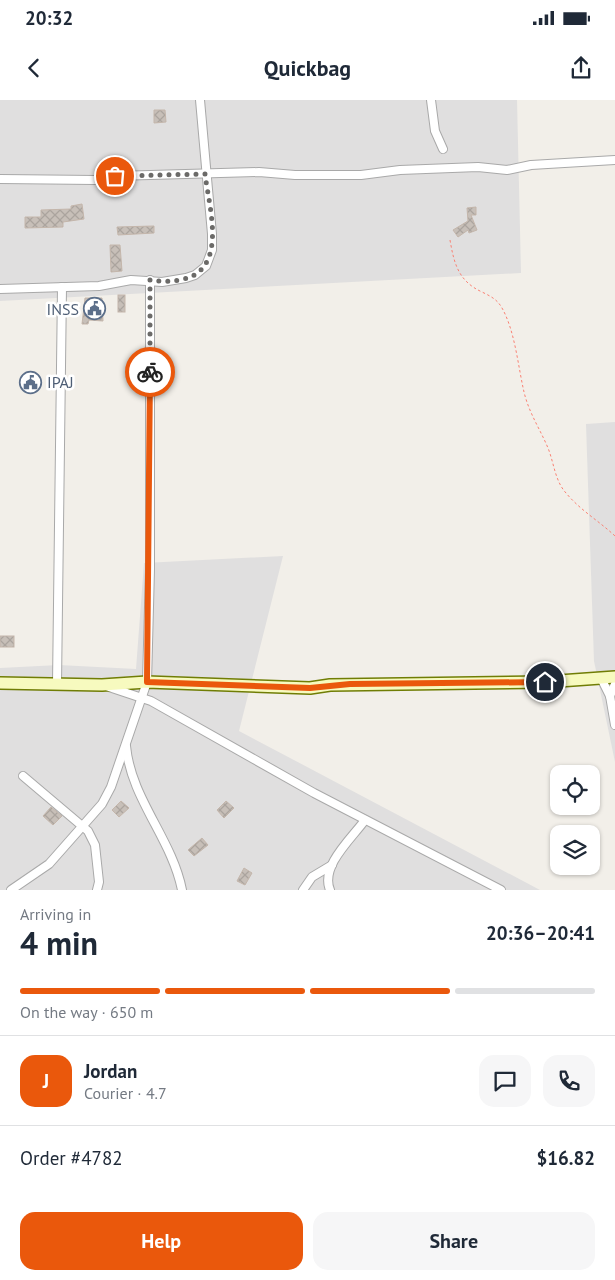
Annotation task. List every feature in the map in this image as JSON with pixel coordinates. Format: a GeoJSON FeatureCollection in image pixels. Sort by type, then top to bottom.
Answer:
{"type":"FeatureCollection","features":[{"type":"Feature","properties":{"kind":"street"},"geometry":{"type":"LineString","coordinates":[[0,289],[99,286],[131,280],[162,282],[195,275],[206,266],[212,250],[212,234],[205,174],[200,100]]}},
{"type":"Feature","properties":{"kind":"street"},"geometry":{"type":"LineString","coordinates":[[431,100],[435,131],[443,149]]}},
{"type":"Feature","properties":{"kind":"street"},"geometry":{"type":"LineString","coordinates":[[0,179],[95,180],[115,176],[258,172],[311,176],[478,167],[507,170],[531,165],[615,160]]}},
{"type":"Feature","properties":{"kind":"street"},"geometry":{"type":"LineString","coordinates":[[11,890],[49,864],[102,804],[111,787],[126,739],[143,699],[147,682],[150,569],[150,280]]}},
{"type":"Feature","properties":{"kind":"street"},"geometry":{"type":"LineString","coordinates":[[57,684],[62,287]]}},
{"type":"Feature","properties":{"kind":"street"},"geometry":{"type":"LineString","coordinates":[[0,683],[102,685],[147,682],[310,688],[340,684],[545,682],[615,677]]}},
{"type":"Feature","properties":{"kind":"street"},"geometry":{"type":"LineString","coordinates":[[600,678],[610,696],[615,724]]}},
{"type":"Feature","properties":{"kind":"street"},"geometry":{"type":"LineString","coordinates":[[610,696],[615,684]]}},
{"type":"Feature","properties":{"kind":"street"},"geometry":{"type":"LineString","coordinates":[[102,685],[143,699],[366,820],[501,890]]}},
{"type":"Feature","properties":{"kind":"street"},"geometry":{"type":"LineString","coordinates":[[126,739],[127,760],[133,778],[174,858],[182,890]]}},
{"type":"Feature","properties":{"kind":"street"},"geometry":{"type":"LineString","coordinates":[[23,776],[83,825],[95,845],[99,882],[97,890]]}},
{"type":"Feature","properties":{"kind":"street"},"geometry":{"type":"LineString","coordinates":[[330,890],[327,880],[332,865],[366,820]]}},
{"type":"Feature","properties":{"kind":"street"},"geometry":{"type":"LineString","coordinates":[[303,890],[312,877],[332,865]]}},
{"type":"Feature","properties":{"kind":"path"},"geometry":{"type":"LineString","coordinates":[[450,240],[454,261],[460,276],[468,284],[491,296],[501,305],[508,321],[525,395],[534,424],[546,445],[564,492],[615,536]]}},
{"type":"Feature","properties":{"kind":"shaded area"},"geometry":{"type":"Polygon","coordinates":[[[0,100],[517,100],[521,273],[0,301],[0,100]]]}},
{"type":"Feature","properties":{"kind":"shaded area"},"geometry":{"type":"Polygon","coordinates":[[[615,422],[615,762],[594,661],[586,424],[615,422]]]}},
{"type":"Feature","properties":{"kind":"shaded area"},"geometry":{"type":"Polygon","coordinates":[[[283,556],[239,731],[540,890],[0,890],[0,668],[59,665],[136,669],[144,563],[283,556]]]}},
{"type":"Feature","properties":{"kind":"building"},"geometry":{"type":"Polygon","coordinates":[[[154,110],[165,110],[166,122],[154,123],[154,110]]]}},
{"type":"Feature","properties":{"kind":"building"},"geometry":{"type":"Polygon","coordinates":[[[82,204],[84,219],[63,222],[63,227],[25,228],[25,217],[41,217],[41,210],[71,209],[71,206],[82,204]]]}},
{"type":"Feature","properties":{"kind":"building"},"geometry":{"type":"Polygon","coordinates":[[[476,207],[476,215],[471,215],[477,230],[469,233],[468,230],[458,237],[453,230],[468,221],[467,208],[476,207]]]}},
{"type":"Feature","properties":{"kind":"building"},"geometry":{"type":"Polygon","coordinates":[[[154,226],[154,233],[118,235],[117,227],[154,226]]]}},
{"type":"Feature","properties":{"kind":"building"},"geometry":{"type":"Polygon","coordinates":[[[110,245],[120,245],[122,271],[111,272],[110,245]]]}},
{"type":"Feature","properties":{"kind":"building"},"geometry":{"type":"Polygon","coordinates":[[[118,295],[125,295],[125,312],[118,312],[118,295]]]}},
{"type":"Feature","properties":{"kind":"building"},"geometry":{"type":"Polygon","coordinates":[[[85,298],[102,298],[103,321],[89,320],[88,324],[82,324],[85,298]]]}},
{"type":"Feature","properties":{"kind":"building"},"geometry":{"type":"Polygon","coordinates":[[[26,374],[36,374],[36,390],[26,390],[24,378],[26,374]]]}},
{"type":"Feature","properties":{"kind":"building"},"geometry":{"type":"Polygon","coordinates":[[[0,636],[14,636],[14,647],[0,647],[0,636]]]}},
{"type":"Feature","properties":{"kind":"building"},"geometry":{"type":"Polygon","coordinates":[[[121,801],[129,808],[119,817],[112,810],[121,801]]]}},
{"type":"Feature","properties":{"kind":"building"},"geometry":{"type":"Polygon","coordinates":[[[226,801],[234,808],[224,818],[217,810],[226,801]]]}},
{"type":"Feature","properties":{"kind":"building"},"geometry":{"type":"Polygon","coordinates":[[[51,807],[62,816],[53,825],[43,816],[51,807]]]}},
{"type":"Feature","properties":{"kind":"building"},"geometry":{"type":"Polygon","coordinates":[[[202,838],[208,845],[194,856],[188,850],[202,838]]]}},
{"type":"Feature","properties":{"kind":"building"},"geometry":{"type":"Polygon","coordinates":[[[244,868],[252,873],[245,885],[237,881],[244,868]]]}},
{"type":"Feature","properties":{"kind":"way so far"},"geometry":{"type":"LineString","coordinates":[[115,176],[205,174],[212,250],[206,266],[195,275],[172,281],[150,280],[150,372]]}},
{"type":"Feature","properties":{"kind":"place","name":"INSS"},"geometry":{"type":"Point","coordinates":[95,309]}},
{"type":"Feature","properties":{"kind":"place","name":"IPAJ"},"geometry":{"type":"Point","coordinates":[31,382]}},
{"type":"Feature","properties":{"kind":"route"},"geometry":{"type":"LineString","coordinates":[[150,372],[150,569],[147,682],[310,688],[350,684],[545,682]]}}]}
